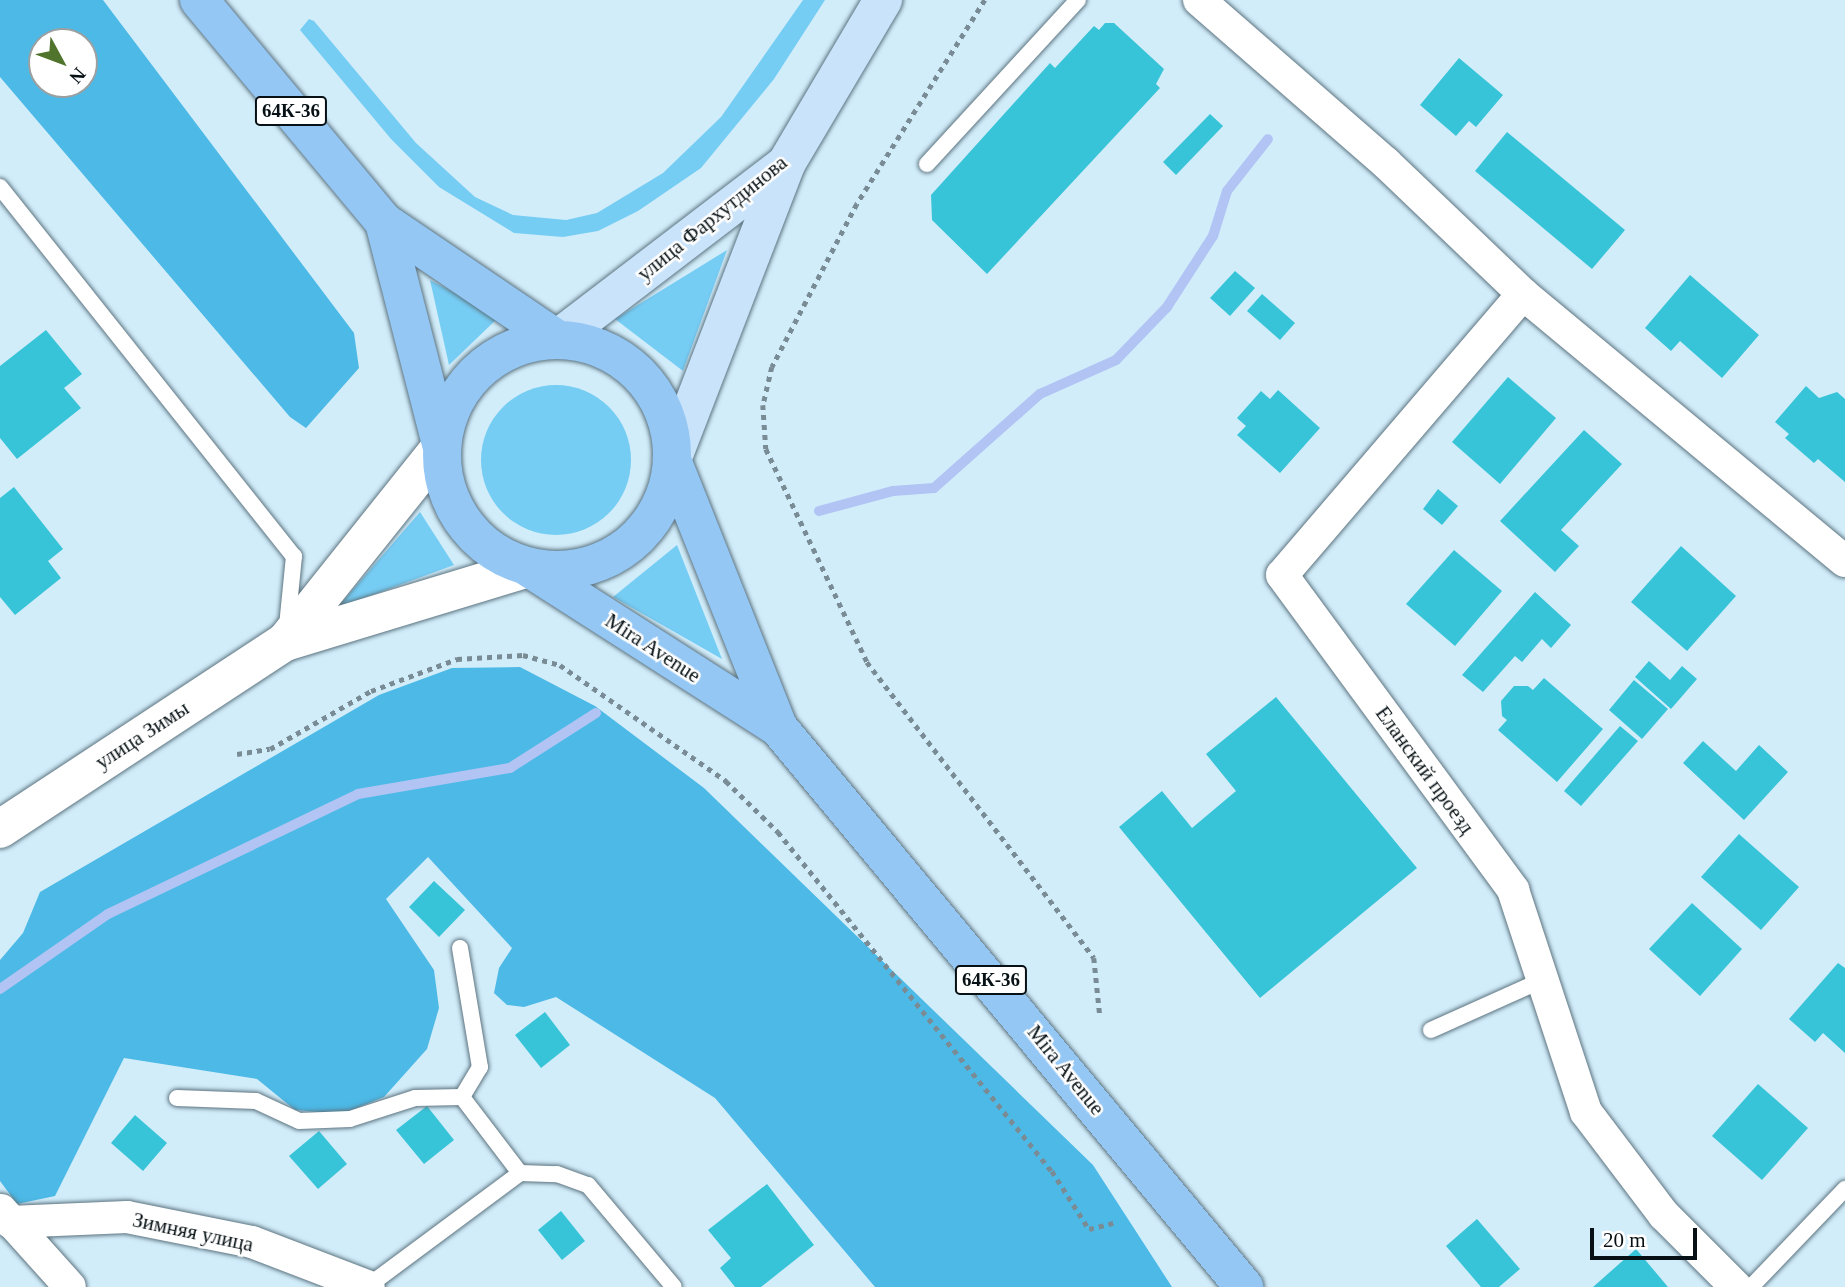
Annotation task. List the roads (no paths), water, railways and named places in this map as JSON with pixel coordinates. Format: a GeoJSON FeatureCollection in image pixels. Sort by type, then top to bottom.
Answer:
{"type":"FeatureCollection","features":[{"type":"Feature","properties":{"kind":"main road","name":"64К-36"},"geometry":{"type":"LineString","coordinates":[[199,0],[384,222],[557,339]]}},
{"type":"Feature","properties":{"kind":"main road","name":"улица Фархутдинова"},"geometry":{"type":"LineString","coordinates":[[557,339],[786,164],[883,0]]}},
{"type":"Feature","properties":{"kind":"main road"},"geometry":{"type":"LineString","coordinates":[[672,460],[786,164]]}},
{"type":"Feature","properties":{"kind":"main road","name":"64К-36"},"geometry":{"type":"LineString","coordinates":[[384,222],[442,445],[443,477],[454,509],[473,535],[498,556],[529,568],[562,571],[585,566],[626,548],[650,524],[666,494],[672,460],[669,429],[659,400],[640,375],[615,355],[587,343],[557,339],[522,345],[492,360],[467,383],[449,412],[442,445]]}},
{"type":"Feature","properties":{"kind":"main road","name":"Mira Avenue"},"geometry":{"type":"LineString","coordinates":[[672,460],[778,727]]}},
{"type":"Feature","properties":{"kind":"main road","name":"Mira Avenue"},"geometry":{"type":"LineString","coordinates":[[529,568],[778,727],[1244,1287]]}},
{"type":"Feature","properties":{"kind":"street"},"geometry":{"type":"LineString","coordinates":[[1199,0],[1386,163],[1523,294],[1845,561]]}},
{"type":"Feature","properties":{"kind":"street","name":"Еланский проезд"},"geometry":{"type":"LineString","coordinates":[[1523,294],[1282,575],[1513,890],[1586,1112],[1664,1215],[1736,1287]]}},
{"type":"Feature","properties":{"kind":"street"},"geometry":{"type":"LineString","coordinates":[[285,642],[442,445]]}},
{"type":"Feature","properties":{"kind":"street"},"geometry":{"type":"LineString","coordinates":[[285,642],[529,568]]}},
{"type":"Feature","properties":{"kind":"street","name":"улица Зимы"},"geometry":{"type":"LineString","coordinates":[[0,829],[285,642]]}},
{"type":"Feature","properties":{"kind":"street","name":"Зимняя улица"},"geometry":{"type":"LineString","coordinates":[[5,1216],[127,1217],[252,1242],[369,1287]]}},
{"type":"Feature","properties":{"kind":"street","name":"Зимняя улица"},"geometry":{"type":"LineString","coordinates":[[5,1216],[70,1287]]}},
{"type":"Feature","properties":{"kind":"lane"},"geometry":{"type":"LineString","coordinates":[[928,164],[1078,0]]}},
{"type":"Feature","properties":{"kind":"lane"},"geometry":{"type":"LineString","coordinates":[[0,187],[294,556],[285,642]]}},
{"type":"Feature","properties":{"kind":"lane"},"geometry":{"type":"LineString","coordinates":[[460,948],[480,1067],[462,1097]]}},
{"type":"Feature","properties":{"kind":"lane"},"geometry":{"type":"LineString","coordinates":[[1431,1030],[1542,980]]}},
{"type":"Feature","properties":{"kind":"lane"},"geometry":{"type":"LineString","coordinates":[[177,1097],[256,1101],[299,1121],[350,1119],[415,1098],[462,1097]]}},
{"type":"Feature","properties":{"kind":"lane"},"geometry":{"type":"LineString","coordinates":[[462,1097],[520,1173]]}},
{"type":"Feature","properties":{"kind":"lane"},"geometry":{"type":"LineString","coordinates":[[369,1287],[520,1173],[557,1174],[588,1185],[674,1287]]}},
{"type":"Feature","properties":{"kind":"lane"},"geometry":{"type":"LineString","coordinates":[[1751,1287],[1845,1189]]}},
{"type":"Feature","properties":{"kind":"waterway"},"geometry":{"type":"LineString","coordinates":[[819,511],[893,491],[934,488],[1040,394],[1116,360],[1167,307],[1213,236],[1227,191],[1268,139]]}},
{"type":"Feature","properties":{"kind":"waterway"},"geometry":{"type":"LineString","coordinates":[[0,989],[108,914],[358,794],[510,768],[596,713]]}}]}
